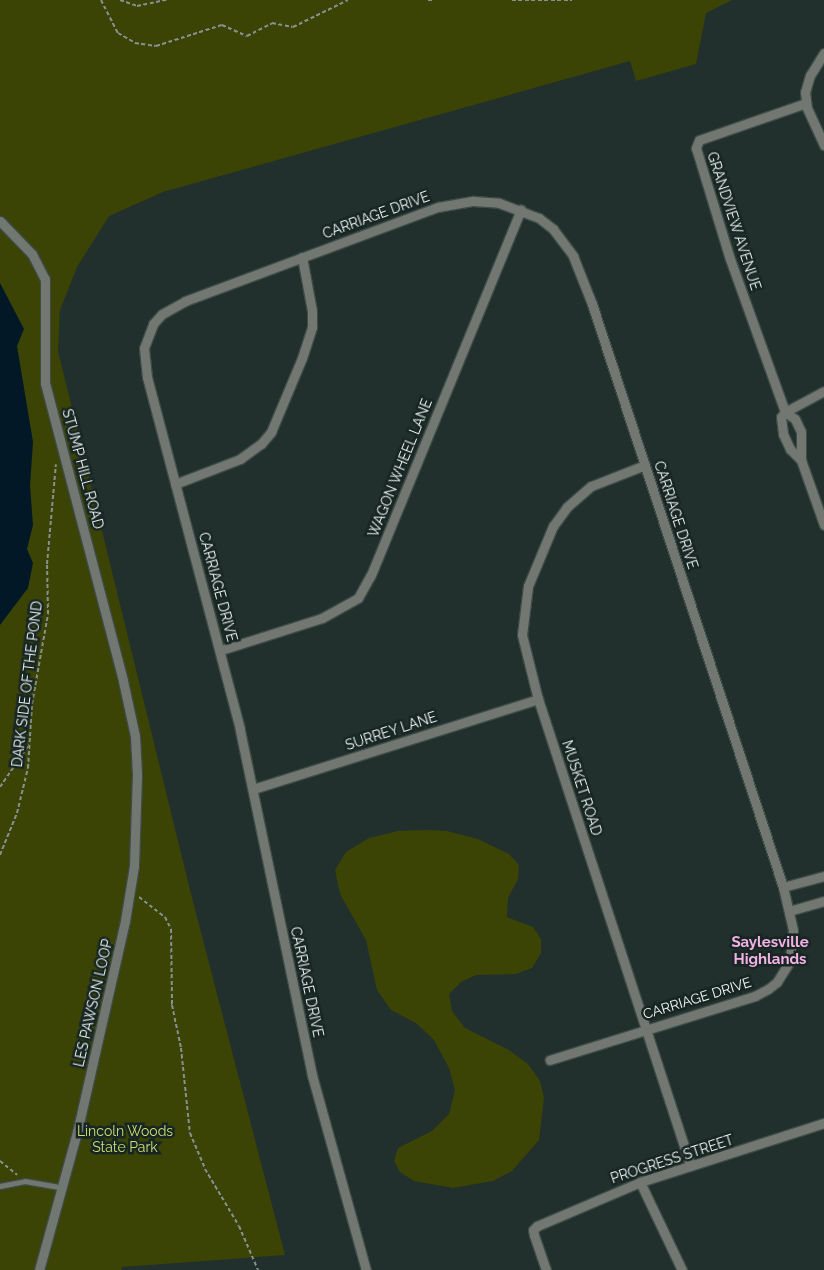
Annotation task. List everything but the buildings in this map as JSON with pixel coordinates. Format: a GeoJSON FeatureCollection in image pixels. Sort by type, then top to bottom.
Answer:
{"type":"FeatureCollection","features":[{"type":"Feature","properties":{"kind":"street"},"geometry":{"type":"LineString","coordinates":[[824,53],[806,85],[806,103],[824,145]]}},
{"type":"Feature","properties":{"kind":"street","name":"GRANDVIEW AVENUE"},"geometry":{"type":"LineString","coordinates":[[806,103],[713,134],[696,144],[730,259],[785,412],[795,419],[801,432],[801,460],[824,525]]}},
{"type":"Feature","properties":{"kind":"street","name":"CARRIAGE DRIVE"},"geometry":{"type":"LineString","coordinates":[[366,1270],[312,1075],[253,789],[221,650],[175,484],[144,361],[144,348],[153,324],[162,314],[185,301],[458,202],[499,203],[521,210],[553,229],[573,256],[592,304],[783,887],[793,930],[792,953],[777,982],[755,996],[646,1028],[550,1060]]}},
{"type":"Feature","properties":{"kind":"street","name":"WAGON WHEEL LANE"},"geometry":{"type":"LineString","coordinates":[[221,650],[322,618],[358,598],[371,574],[521,210]]}},
{"type":"Feature","properties":{"kind":"street","name":"STUMP HILL ROAD"},"geometry":{"type":"LineString","coordinates":[[0,221],[32,254],[45,279],[45,383],[96,568],[135,736]]}},
{"type":"Feature","properties":{"kind":"street"},"geometry":{"type":"LineString","coordinates":[[175,484],[240,459],[261,444],[270,432],[302,358],[312,327],[312,311],[302,257]]}},
{"type":"Feature","properties":{"kind":"street"},"geometry":{"type":"LineString","coordinates":[[785,412],[824,391]]}},
{"type":"Feature","properties":{"kind":"street","name":"GRANDVIEW AVENUE"},"geometry":{"type":"LineString","coordinates":[[785,412],[781,417],[783,434],[790,449],[801,460]]}},
{"type":"Feature","properties":{"kind":"street","name":"MUSKET ROAD"},"geometry":{"type":"LineString","coordinates":[[645,465],[591,486],[567,507],[553,526],[524,602],[522,635],[538,699],[691,1166]]}},
{"type":"Feature","properties":{"kind":"street","name":"SURREY LANE"},"geometry":{"type":"LineString","coordinates":[[253,789],[538,699]]}},
{"type":"Feature","properties":{"kind":"street","name":"LES PAWSON LOOP"},"geometry":{"type":"LineString","coordinates":[[39,1270],[60,1187],[77,1132],[100,1037],[130,887],[136,816],[135,736]]}},
{"type":"Feature","properties":{"kind":"street"},"geometry":{"type":"LineString","coordinates":[[783,887],[824,876]]}},
{"type":"Feature","properties":{"kind":"street"},"geometry":{"type":"LineString","coordinates":[[789,911],[824,901]]}},
{"type":"Feature","properties":{"kind":"street","name":"PROGRESS STREET"},"geometry":{"type":"LineString","coordinates":[[546,1270],[532,1230],[640,1182],[824,1123]]}},
{"type":"Feature","properties":{"kind":"street"},"geometry":{"type":"LineString","coordinates":[[640,1182],[682,1270]]}},
{"type":"Feature","properties":{"kind":"lane"},"geometry":{"type":"LineString","coordinates":[[0,1186],[25,1181],[60,1187]]}},
{"type":"Feature","properties":{"kind":"path"},"geometry":{"type":"LineString","coordinates":[[101,0],[118,33],[135,43],[156,46],[222,25],[247,36],[272,23],[293,27],[348,0]]}},
{"type":"Feature","properties":{"kind":"path"},"geometry":{"type":"LineString","coordinates":[[120,0],[137,6],[166,0]]}},
{"type":"Feature","properties":{"kind":"path"},"geometry":{"type":"LineString","coordinates":[[428,0],[434,0]]}},
{"type":"Feature","properties":{"kind":"path"},"geometry":{"type":"LineString","coordinates":[[512,0],[572,0]]}},
{"type":"Feature","properties":{"kind":"path","name":"DARK SIDE OF THE POND"},"geometry":{"type":"LineString","coordinates":[[0,855],[17,813],[28,768],[32,704],[48,614],[47,564],[56,460]]}},
{"type":"Feature","properties":{"kind":"path"},"geometry":{"type":"LineString","coordinates":[[0,786],[29,744]]}},
{"type":"Feature","properties":{"kind":"path"},"geometry":{"type":"LineString","coordinates":[[130,887],[144,904],[169,922],[172,1005],[181,1048],[190,1133],[205,1169],[240,1226],[258,1270]]}},
{"type":"Feature","properties":{"kind":"path"},"geometry":{"type":"LineString","coordinates":[[0,1161],[25,1181]]}},
{"type":"Feature","properties":{"kind":"green space","name":"Lincoln Woods State Park"},"geometry":{"type":"Polygon","coordinates":[[[0,0],[732,0],[706,13],[696,64],[636,81],[630,61],[163,192],[109,216],[77,267],[60,310],[58,351],[190,890],[285,1255],[122,1267],[121,1270],[0,1270],[0,0]]]}},
{"type":"Feature","properties":{"kind":"green space"},"geometry":{"type":"Polygon","coordinates":[[[398,831],[447,831],[478,839],[509,854],[519,865],[518,879],[508,898],[507,917],[533,927],[541,939],[541,953],[532,968],[516,974],[476,975],[461,982],[449,994],[452,1011],[465,1028],[509,1050],[528,1064],[540,1081],[544,1098],[539,1140],[512,1171],[493,1181],[453,1188],[414,1181],[400,1172],[394,1161],[398,1148],[432,1131],[449,1114],[455,1090],[449,1068],[434,1040],[416,1023],[391,1010],[377,990],[366,940],[340,894],[335,870],[346,852],[369,838],[398,831]]]}},
{"type":"Feature","properties":{"kind":"water"},"geometry":{"type":"Polygon","coordinates":[[[0,283],[24,329],[17,346],[33,442],[30,486],[33,525],[27,549],[33,563],[28,588],[0,625],[0,283]]]}},
{"type":"Feature","properties":{"kind":"district","name":"Saylesville Highlands"},"geometry":{"type":"Point","coordinates":[770,950]}}]}
